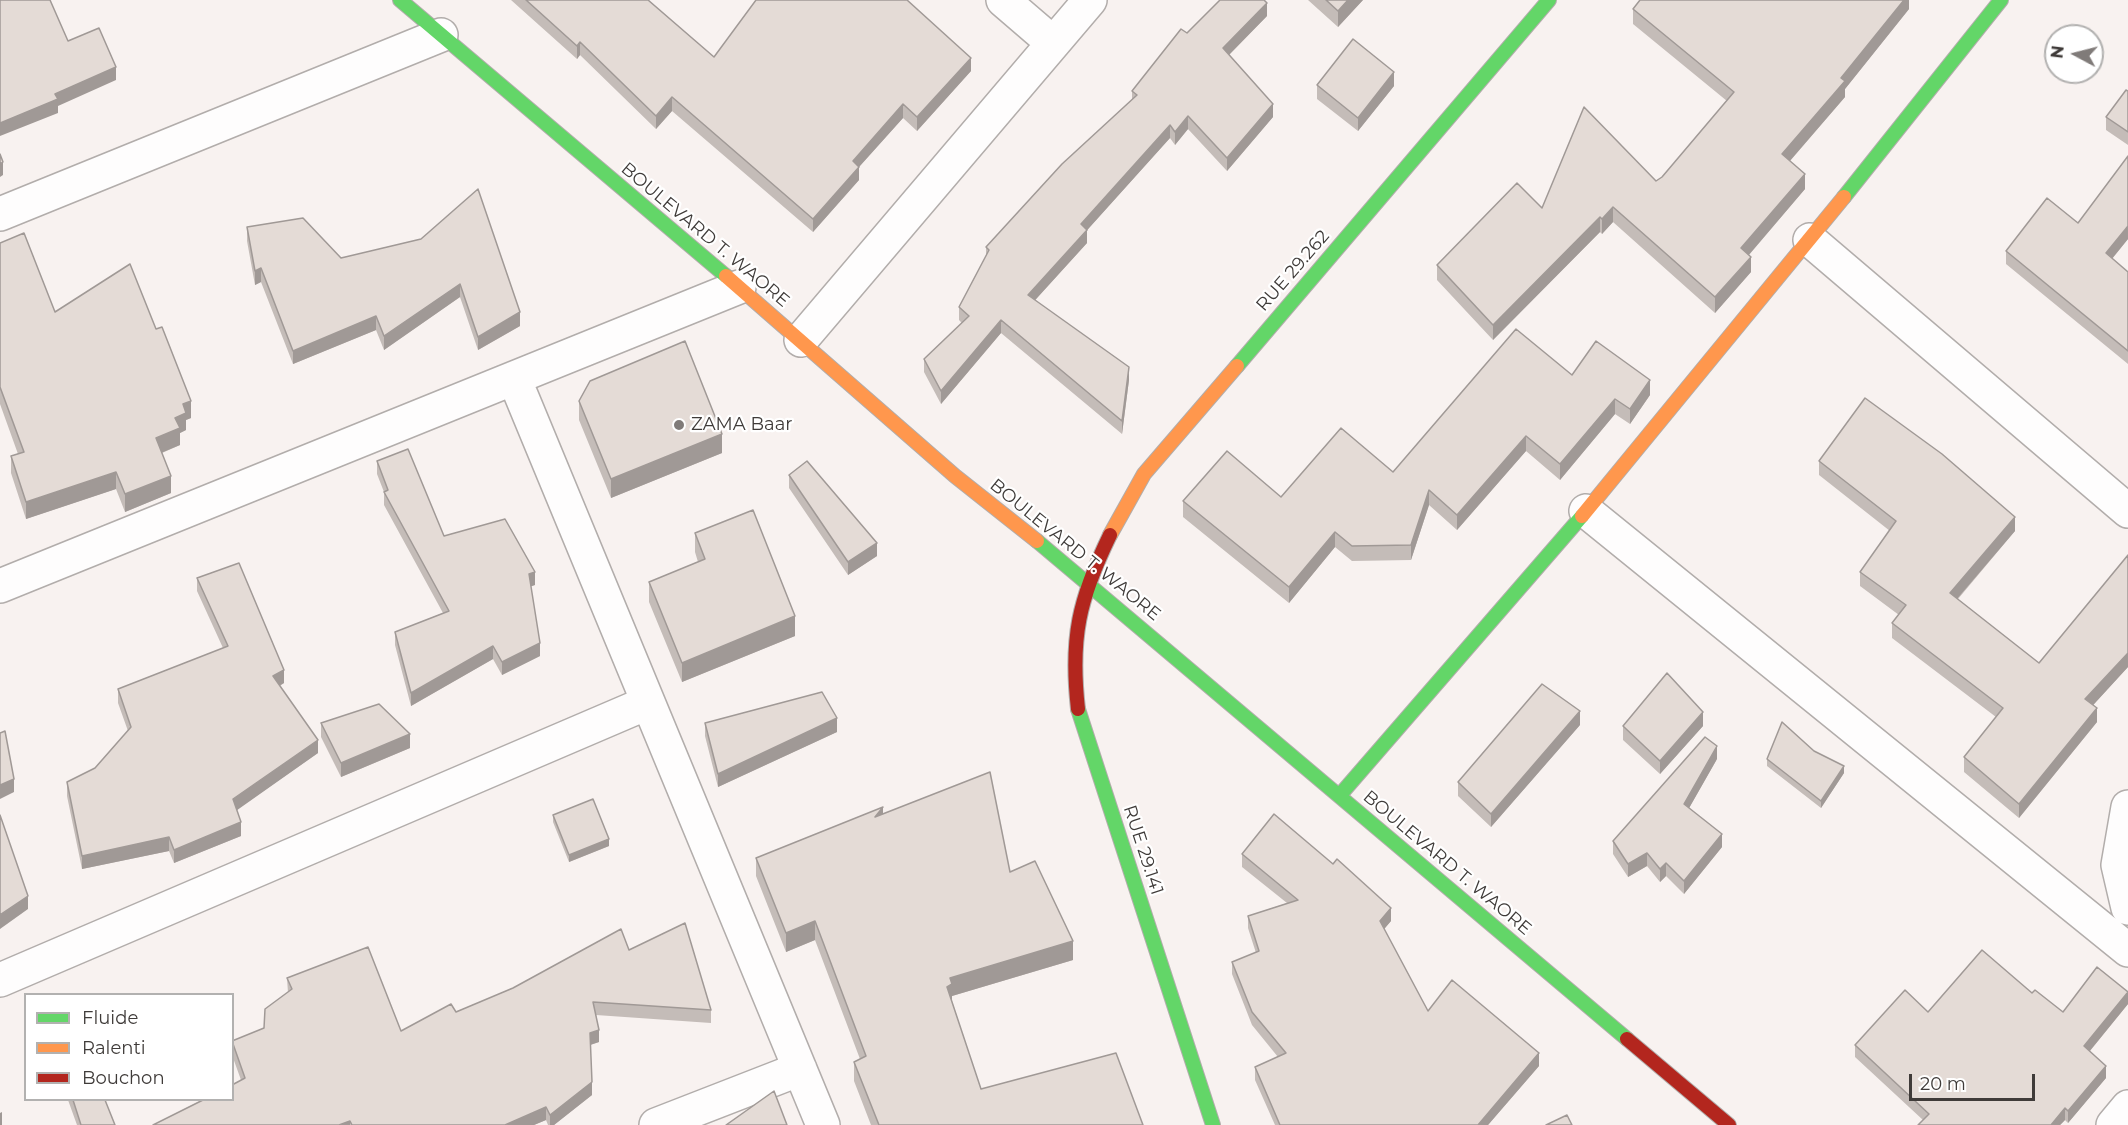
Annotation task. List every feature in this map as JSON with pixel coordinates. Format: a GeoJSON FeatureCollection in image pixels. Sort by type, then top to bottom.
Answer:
{"type":"FeatureCollection","features":[{"type":"Feature","properties":{"kind":"street","name":"BOULEVARD T. WAORE"},"geometry":{"type":"LineString","coordinates":[[400,0],[801,340],[956,476],[1088,582],[1730,1125]]}},
{"type":"Feature","properties":{"kind":"street"},"geometry":{"type":"LineString","coordinates":[[1003,0],[1053,43]]}},
{"type":"Feature","properties":{"kind":"street"},"geometry":{"type":"LineString","coordinates":[[801,340],[1090,0]]}},
{"type":"Feature","properties":{"kind":"street","name":"RUE 29.262"},"geometry":{"type":"LineString","coordinates":[[1088,582],[1111,529],[1144,474],[1550,0]]}},
{"type":"Feature","properties":{"kind":"street"},"geometry":{"type":"LineString","coordinates":[[1340,795],[1586,511],[1810,240],[2001,0]]}},
{"type":"Feature","properties":{"kind":"street"},"geometry":{"type":"LineString","coordinates":[[0,214],[441,35]]}},
{"type":"Feature","properties":{"kind":"street"},"geometry":{"type":"LineString","coordinates":[[1810,240],[2128,511]]}},
{"type":"Feature","properties":{"kind":"street"},"geometry":{"type":"LineString","coordinates":[[0,586],[739,287]]}},
{"type":"Feature","properties":{"kind":"street"},"geometry":{"type":"LineString","coordinates":[[514,378],[823,1125]]}},
{"type":"Feature","properties":{"kind":"street"},"geometry":{"type":"LineString","coordinates":[[1586,511],[2128,950]]}},
{"type":"Feature","properties":{"kind":"street","name":"RUE 29.141"},"geometry":{"type":"LineString","coordinates":[[1088,582],[1074,649],[1078,708],[1213,1125]]}},
{"type":"Feature","properties":{"kind":"street"},"geometry":{"type":"LineString","coordinates":[[0,980],[647,703]]}},
{"type":"Feature","properties":{"kind":"street"},"geometry":{"type":"LineString","coordinates":[[2128,807],[2118,865],[2128,908]]}},
{"type":"Feature","properties":{"kind":"street"},"geometry":{"type":"LineString","coordinates":[[656,1125],[800,1069]]}},
{"type":"Feature","properties":{"kind":"street"},"geometry":{"type":"LineString","coordinates":[[2113,1125],[2128,1107]]}},
{"type":"Feature","properties":{"kind":"building"},"geometry":{"type":"Polygon","coordinates":[[[0,0],[50,0],[68,41],[99,28],[116,67],[55,94],[58,99],[0,123],[0,0]]]}},
{"type":"Feature","properties":{"kind":"building"},"geometry":{"type":"Polygon","coordinates":[[[526,0],[648,0],[714,57],[756,0],[907,0],[971,58],[917,117],[903,104],[853,161],[859,167],[813,219],[672,97],[656,116],[580,42],[577,46],[526,0]]]}},
{"type":"Feature","properties":{"kind":"building"},"geometry":{"type":"Polygon","coordinates":[[[1220,0],[1264,0],[1267,3],[1223,48],[1273,104],[1227,158],[1188,116],[1175,132],[1170,125],[1081,224],[1087,230],[1028,295],[1129,367],[1122,421],[1001,320],[941,391],[924,359],[969,316],[959,307],[989,250],[986,247],[1062,164],[1137,95],[1132,91],[1181,29],[1187,33],[1220,0]]]}},
{"type":"Feature","properties":{"kind":"building"},"geometry":{"type":"Polygon","coordinates":[[[1326,0],[1348,0],[1338,11],[1326,0]]]}},
{"type":"Feature","properties":{"kind":"building"},"geometry":{"type":"Polygon","coordinates":[[[1640,0],[1904,0],[1841,78],[1845,81],[1782,154],[1805,174],[1741,248],[1751,257],[1715,297],[1613,207],[1602,219],[1600,217],[1493,325],[1437,265],[1517,183],[1542,208],[1584,107],[1656,181],[1662,177],[1734,92],[1633,9],[1640,0]]]}},
{"type":"Feature","properties":{"kind":"building"},"geometry":{"type":"Polygon","coordinates":[[[1353,39],[1394,72],[1358,118],[1317,85],[1353,39]]]}},
{"type":"Feature","properties":{"kind":"building"},"geometry":{"type":"Polygon","coordinates":[[[2126,90],[2128,91],[2128,132],[2106,117],[2126,90]]]}},
{"type":"Feature","properties":{"kind":"building"},"geometry":{"type":"Polygon","coordinates":[[[2128,156],[2128,226],[2106,253],[2128,272],[2128,351],[2006,251],[2047,198],[2078,223],[2128,156]]]}},
{"type":"Feature","properties":{"kind":"building"},"geometry":{"type":"Polygon","coordinates":[[[478,189],[520,312],[478,337],[460,284],[384,336],[376,316],[293,351],[261,268],[255,271],[247,227],[303,218],[341,258],[421,239],[478,189]]]}},
{"type":"Feature","properties":{"kind":"building"},"geometry":{"type":"Polygon","coordinates":[[[24,233],[55,312],[130,264],[156,329],[162,327],[191,401],[183,404],[186,413],[175,418],[180,428],[156,438],[171,476],[125,494],[116,472],[26,502],[11,456],[24,452],[0,387],[0,243],[24,233]]]}},
{"type":"Feature","properties":{"kind":"building"},"geometry":{"type":"Polygon","coordinates":[[[1516,329],[1572,375],[1596,341],[1650,380],[1630,409],[1615,399],[1560,464],[1526,436],[1457,515],[1429,490],[1411,545],[1352,546],[1335,532],[1289,587],[1183,501],[1227,451],[1281,497],[1341,428],[1393,472],[1516,329]]]}},
{"type":"Feature","properties":{"kind":"building","name":"ZAMA Baar"},"geometry":{"type":"Polygon","coordinates":[[[685,341],[722,434],[611,479],[579,401],[590,381],[685,341]]]}},
{"type":"Feature","properties":{"kind":"building"},"geometry":{"type":"Polygon","coordinates":[[[1865,398],[1942,454],[2015,517],[1950,593],[2039,663],[2128,555],[2128,653],[2085,699],[2097,708],[2019,804],[1964,757],[2003,708],[1892,623],[1906,605],[1860,572],[1896,521],[1819,461],[1865,398]]]}},
{"type":"Feature","properties":{"kind":"building"},"geometry":{"type":"Polygon","coordinates":[[[408,449],[444,536],[505,519],[535,572],[529,574],[540,643],[502,662],[493,646],[411,693],[395,632],[449,611],[384,492],[388,490],[377,461],[408,449]]]}},
{"type":"Feature","properties":{"kind":"building"},"geometry":{"type":"Polygon","coordinates":[[[807,461],[877,543],[848,562],[789,475],[807,461]]]}},
{"type":"Feature","properties":{"kind":"building"},"geometry":{"type":"Polygon","coordinates":[[[753,510],[795,616],[682,663],[649,582],[705,559],[695,533],[753,510]]]}},
{"type":"Feature","properties":{"kind":"building"},"geometry":{"type":"Polygon","coordinates":[[[239,563],[284,670],[273,676],[318,740],[233,799],[241,822],[174,850],[169,837],[82,856],[67,782],[95,768],[131,727],[118,689],[228,646],[197,578],[239,563]]]}},
{"type":"Feature","properties":{"kind":"building"},"geometry":{"type":"Polygon","coordinates":[[[1667,673],[1703,712],[1660,761],[1623,726],[1667,673]]]}},
{"type":"Feature","properties":{"kind":"building"},"geometry":{"type":"Polygon","coordinates":[[[1542,684],[1580,711],[1491,814],[1458,782],[1542,684]]]}},
{"type":"Feature","properties":{"kind":"building"},"geometry":{"type":"Polygon","coordinates":[[[822,692],[837,718],[718,774],[705,723],[822,692]]]}},
{"type":"Feature","properties":{"kind":"building"},"geometry":{"type":"Polygon","coordinates":[[[379,704],[410,734],[341,763],[321,723],[379,704]]]}},
{"type":"Feature","properties":{"kind":"building"},"geometry":{"type":"Polygon","coordinates":[[[1782,722],[1814,751],[1844,766],[1821,801],[1767,759],[1782,722]]]}},
{"type":"Feature","properties":{"kind":"building"},"geometry":{"type":"Polygon","coordinates":[[[5,731],[14,779],[0,785],[0,733],[5,731]]]}},
{"type":"Feature","properties":{"kind":"building"},"geometry":{"type":"Polygon","coordinates":[[[1705,737],[1717,746],[1684,804],[1722,834],[1684,881],[1666,863],[1660,869],[1647,853],[1628,864],[1613,841],[1705,737]]]}},
{"type":"Feature","properties":{"kind":"building"},"geometry":{"type":"Polygon","coordinates":[[[990,772],[1010,872],[1035,861],[1073,941],[950,978],[952,984],[947,987],[981,1089],[1116,1053],[1143,1125],[879,1125],[854,1062],[866,1056],[815,921],[786,933],[756,858],[883,807],[875,817],[990,772]]]}},
{"type":"Feature","properties":{"kind":"building"},"geometry":{"type":"Polygon","coordinates":[[[593,799],[609,839],[569,855],[553,815],[593,799]]]}},
{"type":"Feature","properties":{"kind":"building"},"geometry":{"type":"Polygon","coordinates":[[[1274,814],[1333,864],[1337,859],[1391,908],[1380,921],[1428,1011],[1452,980],[1539,1053],[1478,1125],[1280,1125],[1255,1067],[1286,1053],[1252,1012],[1232,962],[1259,951],[1248,916],[1298,900],[1242,854],[1274,814]]]}},
{"type":"Feature","properties":{"kind":"building"},"geometry":{"type":"Polygon","coordinates":[[[0,815],[28,896],[0,915],[0,815]]]}},
{"type":"Feature","properties":{"kind":"building"},"geometry":{"type":"Polygon","coordinates":[[[685,923],[711,1010],[593,1002],[599,1030],[590,1033],[592,1082],[550,1115],[546,1107],[505,1125],[352,1125],[350,1121],[339,1125],[153,1125],[201,1101],[234,1101],[234,1084],[245,1078],[234,1047],[234,1040],[264,1028],[265,1009],[292,989],[287,978],[368,947],[401,1031],[451,1004],[456,1012],[513,988],[621,929],[629,950],[685,923]]]}},
{"type":"Feature","properties":{"kind":"building"},"geometry":{"type":"Polygon","coordinates":[[[1982,950],[2032,993],[2035,990],[2063,1012],[2097,967],[2128,992],[2084,1046],[2106,1066],[2068,1111],[2065,1108],[2051,1125],[1918,1125],[1929,1114],[1855,1045],[1905,990],[1928,1012],[1982,950]]]}},
{"type":"Feature","properties":{"kind":"building"},"geometry":{"type":"Polygon","coordinates":[[[774,1091],[787,1125],[726,1125],[774,1091]]]}},
{"type":"Feature","properties":{"kind":"building"},"geometry":{"type":"Polygon","coordinates":[[[73,1101],[105,1101],[115,1125],[81,1125],[73,1101]]]}},
{"type":"Feature","properties":{"kind":"building"},"geometry":{"type":"Polygon","coordinates":[[[1567,1115],[1572,1125],[1546,1125],[1567,1115]]]}},
{"type":"Feature","properties":{"kind":"traffic: fast"},"geometry":{"type":"LineString","coordinates":[[400,0],[726,276]]}},
{"type":"Feature","properties":{"kind":"traffic: fast"},"geometry":{"type":"LineString","coordinates":[[1237,366],[1549,0]]}},
{"type":"Feature","properties":{"kind":"traffic: fast"},"geometry":{"type":"LineString","coordinates":[[1844,197],[2001,0]]}},
{"type":"Feature","properties":{"kind":"traffic: fast"},"geometry":{"type":"LineString","coordinates":[[1340,795],[1582,516]]}},
{"type":"Feature","properties":{"kind":"traffic: fast"},"geometry":{"type":"LineString","coordinates":[[1037,541],[1627,1039]]}},
{"type":"Feature","properties":{"kind":"traffic: fast"},"geometry":{"type":"LineString","coordinates":[[1078,709],[1213,1125]]}},
{"type":"Feature","properties":{"kind":"traffic: slow"},"geometry":{"type":"LineString","coordinates":[[1582,516],[1844,197]]}},
{"type":"Feature","properties":{"kind":"traffic: slow"},"geometry":{"type":"LineString","coordinates":[[726,276],[955,476],[1037,541]]}},
{"type":"Feature","properties":{"kind":"traffic: slow"},"geometry":{"type":"LineString","coordinates":[[1110,535],[1144,474],[1237,366]]}},
{"type":"Feature","properties":{"kind":"traffic: jam"},"geometry":{"type":"LineString","coordinates":[[1078,709],[1075,661],[1079,619],[1091,579],[1110,535]]}},
{"type":"Feature","properties":{"kind":"traffic: jam"},"geometry":{"type":"LineString","coordinates":[[1627,1039],[1729,1125]]}},
{"type":"Feature","properties":{"kind":"place","name":"ZAMA Baar"},"geometry":{"type":"Point","coordinates":[679,425]}}]}
